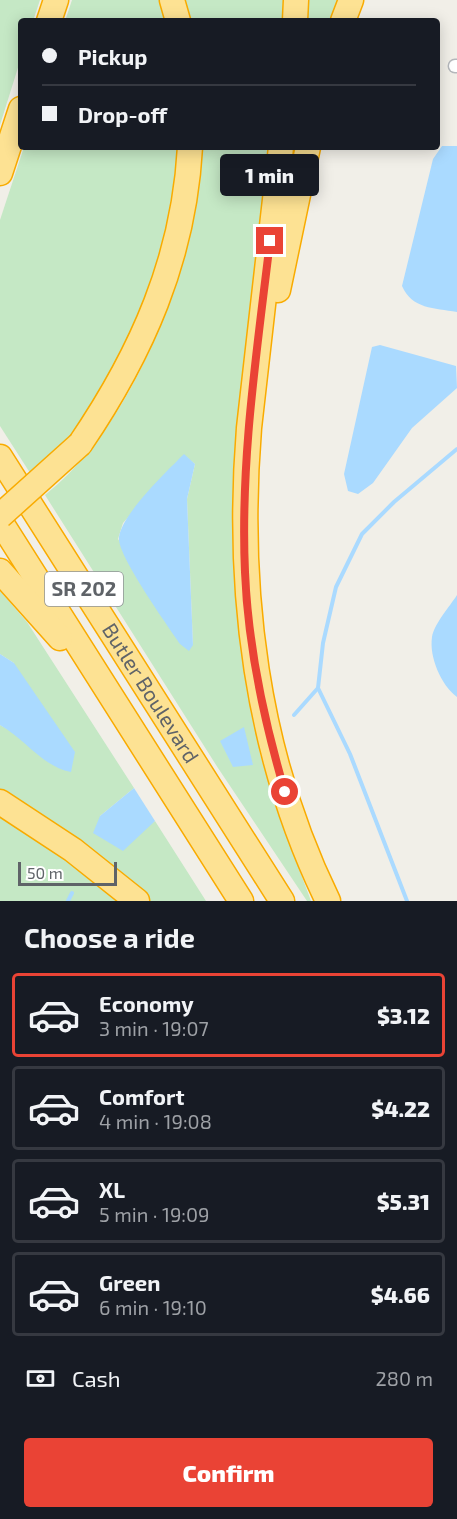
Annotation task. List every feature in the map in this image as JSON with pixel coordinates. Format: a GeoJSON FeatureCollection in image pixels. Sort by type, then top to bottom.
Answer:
{"type":"FeatureCollection","features":[{"type":"Feature","properties":{"kind":"highway"},"geometry":{"type":"LineString","coordinates":[[50,18],[56,0]]}},
{"type":"Feature","properties":{"kind":"highway"},"geometry":{"type":"LineString","coordinates":[[172,0],[177,18]]}},
{"type":"Feature","properties":{"kind":"highway"},"geometry":{"type":"LineString","coordinates":[[295,18],[296,0]]}},
{"type":"Feature","properties":{"kind":"highway"},"geometry":{"type":"LineString","coordinates":[[344,18],[351,0]]}},
{"type":"Feature","properties":{"kind":"highway"},"geometry":{"type":"LineString","coordinates":[[0,173],[18,118]]}},
{"type":"Feature","properties":{"kind":"highway"},"geometry":{"type":"LineString","coordinates":[[0,516],[80,444],[108,404],[143,338],[166,282],[186,195],[190,150]]}},
{"type":"Feature","properties":{"kind":"highway"},"geometry":{"type":"LineString","coordinates":[[280,150],[245,474],[245,572],[256,666],[271,741],[287,798],[328,901]]}},
{"type":"Feature","properties":{"kind":"highway"},"geometry":{"type":"LineString","coordinates":[[249,428],[307,150]]}},
{"type":"Feature","properties":{"kind":"highway","name":"Butler Boulevard"},"geometry":{"type":"LineString","coordinates":[[0,457],[282,901]]}},
{"type":"Feature","properties":{"kind":"highway","name":"Butler Boulevard"},"geometry":{"type":"LineString","coordinates":[[0,521],[241,901]]}},
{"type":"Feature","properties":{"kind":"highway"},"geometry":{"type":"LineString","coordinates":[[0,571],[112,697]]}},
{"type":"Feature","properties":{"kind":"highway"},"geometry":{"type":"LineString","coordinates":[[0,802],[72,850],[137,901]]}},
{"type":"Feature","properties":{"kind":"green space"},"geometry":{"type":"Polygon","coordinates":[[[0,0],[40,0],[34,18],[18,18],[18,68],[0,125],[0,0]]]}},
{"type":"Feature","properties":{"kind":"green space"},"geometry":{"type":"Polygon","coordinates":[[[72,0],[159,0],[164,18],[66,18],[72,0]]]}},
{"type":"Feature","properties":{"kind":"green space"},"geometry":{"type":"Polygon","coordinates":[[[182,0],[286,0],[284,18],[187,18],[182,0]]]}},
{"type":"Feature","properties":{"kind":"green space"},"geometry":{"type":"Polygon","coordinates":[[[307,0],[346,0],[339,18],[305,18],[307,0]]]}},
{"type":"Feature","properties":{"kind":"green space"},"geometry":{"type":"Polygon","coordinates":[[[23,150],[181,150],[174,193],[152,282],[116,367],[92,406],[64,442],[32,476],[0,426],[0,220],[23,150]]]}},
{"type":"Feature","properties":{"kind":"green space"},"geometry":{"type":"Polygon","coordinates":[[[202,150],[274,150],[244,642],[260,754],[276,807],[311,901],[307,901],[218,768],[45,495],[78,464],[107,427],[133,383],[156,337],[174,288],[188,239],[198,191],[202,150]],[[184,455],[123,523],[118,539],[193,645],[187,499],[195,464],[184,455]]]}},
{"type":"Feature","properties":{"kind":"green space"},"geometry":{"type":"Polygon","coordinates":[[[0,591],[27,622],[134,788],[100,816],[144,829],[155,821],[206,901],[145,901],[0,794],[0,725],[13,732],[14,663],[0,654],[0,591]]]}},
{"type":"Feature","properties":{"kind":"green space"},"geometry":{"type":"Polygon","coordinates":[[[0,814],[72,862],[120,901],[0,901],[0,814]]]}},
{"type":"Feature","properties":{"kind":"water"},"geometry":{"type":"Polygon","coordinates":[[[442,146],[457,146],[457,312],[418,303],[406,294],[402,286],[433,159],[442,146]]]}},
{"type":"Feature","properties":{"kind":"water"},"geometry":{"type":"Polygon","coordinates":[[[380,345],[456,366],[457,388],[412,428],[373,483],[358,494],[348,491],[344,474],[372,347],[380,345]]]}},
{"type":"Feature","properties":{"kind":"water"},"geometry":{"type":"Polygon","coordinates":[[[184,454],[195,464],[187,499],[193,645],[189,651],[180,644],[134,574],[120,546],[119,537],[136,505],[184,454]]]}},
{"type":"Feature","properties":{"kind":"water"},"geometry":{"type":"Polygon","coordinates":[[[457,595],[457,697],[451,692],[437,670],[432,653],[432,637],[436,626],[457,595]]]}},
{"type":"Feature","properties":{"kind":"water"},"geometry":{"type":"Polygon","coordinates":[[[0,654],[14,663],[75,752],[71,772],[52,765],[0,725],[0,654]]]}},
{"type":"Feature","properties":{"kind":"water"},"geometry":{"type":"Polygon","coordinates":[[[244,727],[253,765],[233,767],[220,741],[244,727]]]}},
{"type":"Feature","properties":{"kind":"water"},"geometry":{"type":"Polygon","coordinates":[[[134,788],[155,821],[123,851],[93,833],[100,816],[134,788]]]}},
{"type":"Feature","properties":{"kind":"waterway"},"geometry":{"type":"LineString","coordinates":[[294,715],[318,688],[323,643],[336,587],[362,534],[394,502],[457,449]]}},
{"type":"Feature","properties":{"kind":"waterway"},"geometry":{"type":"LineString","coordinates":[[318,688],[350,754],[407,901]]}},
{"type":"Feature","properties":{"kind":"waterway"},"geometry":{"type":"LineString","coordinates":[[68,901],[72,893]]}},
{"type":"Feature","properties":{"kind":"route"},"geometry":{"type":"LineString","coordinates":[[270,241],[245,474],[245,572],[248,619],[264,713],[285,792]]}}]}
